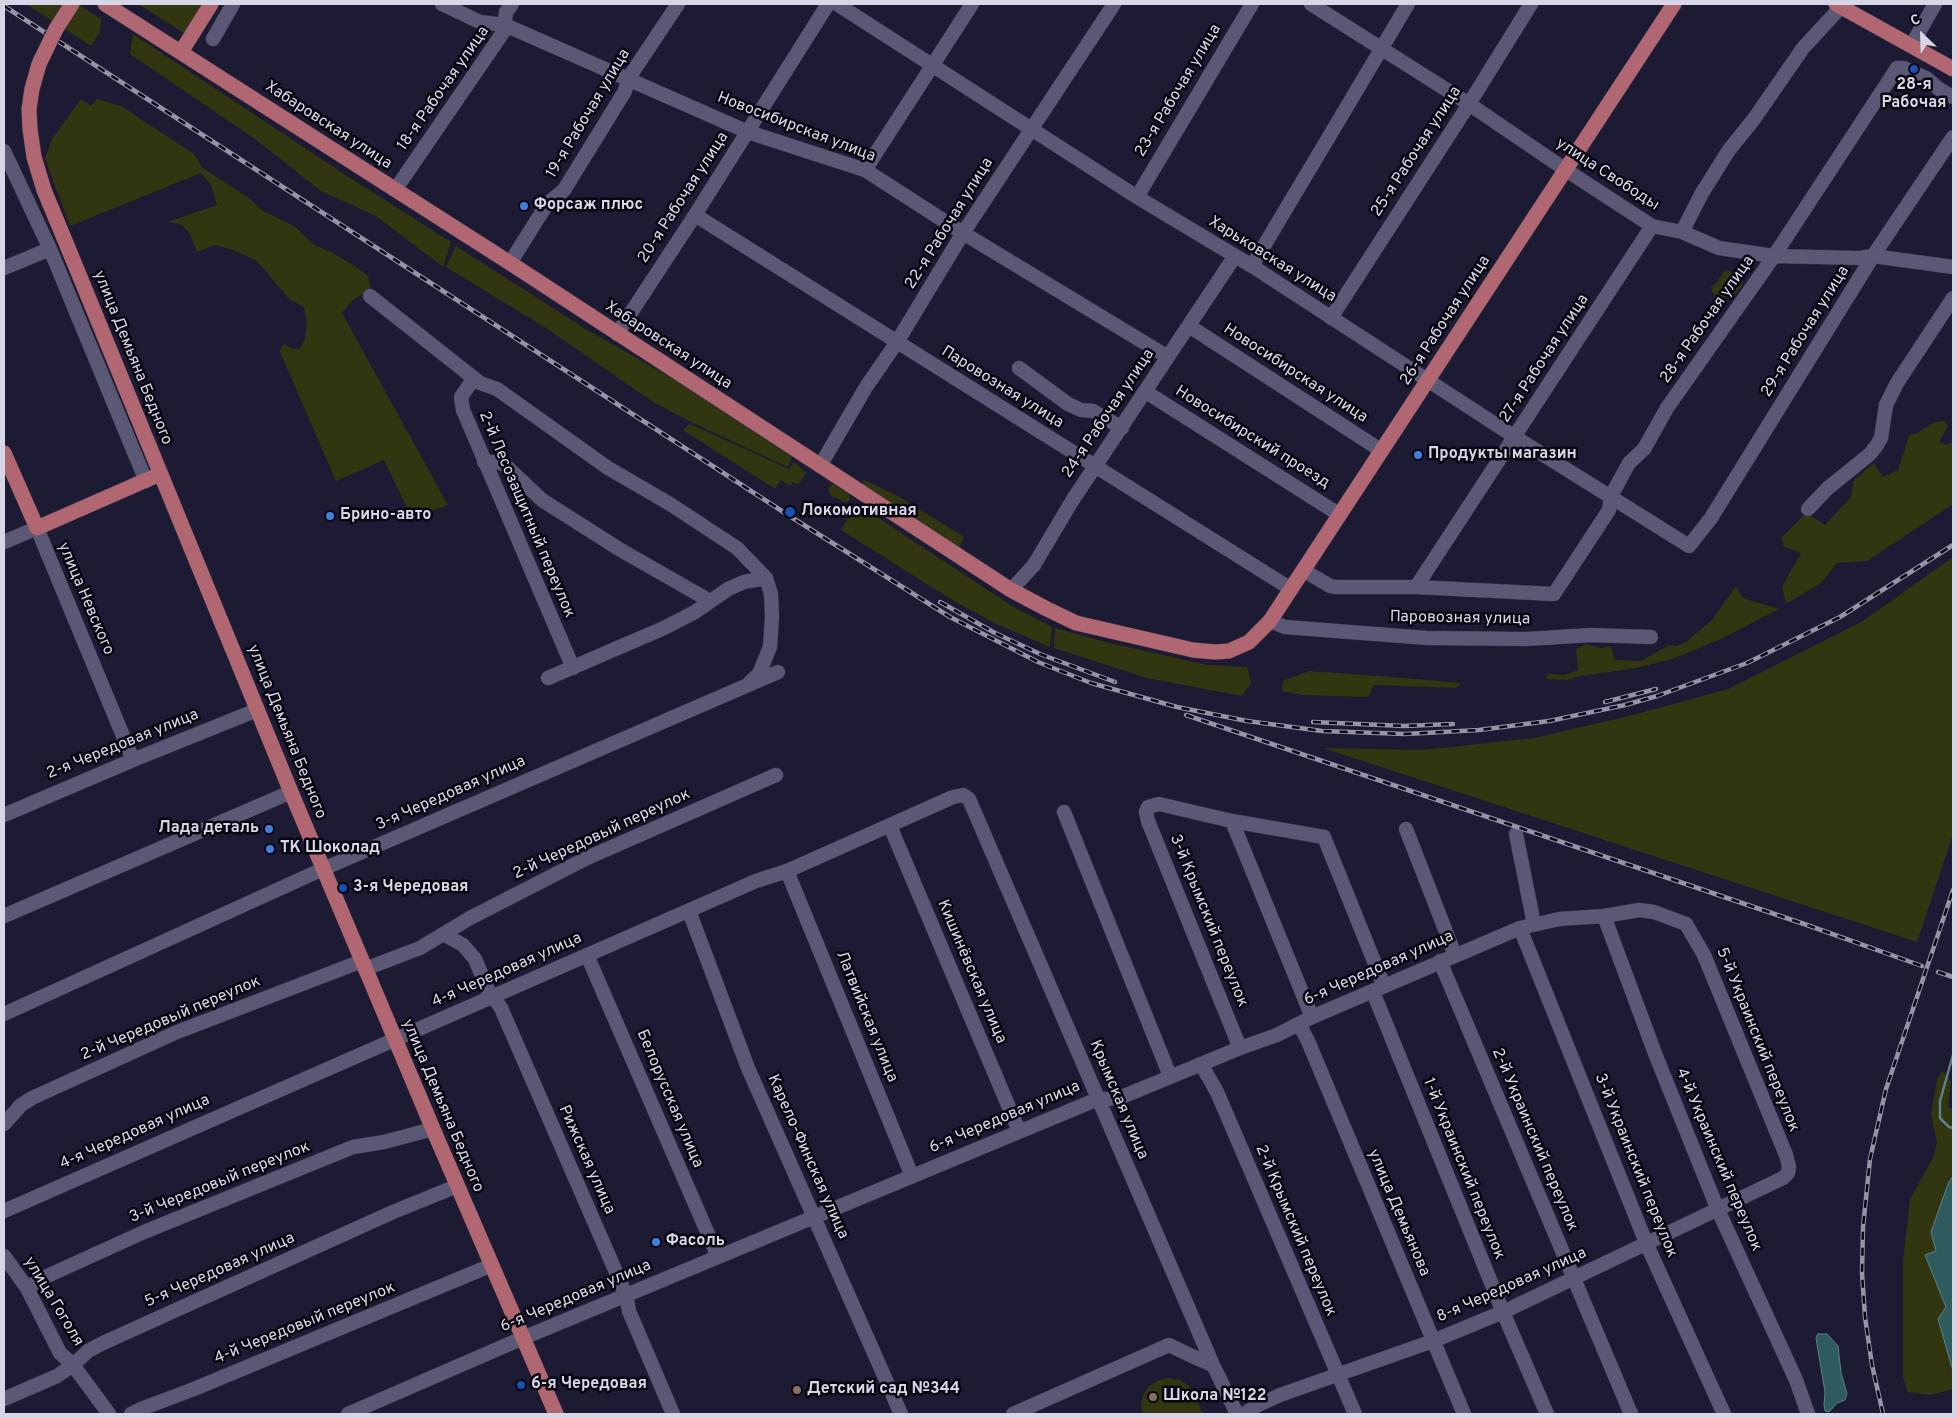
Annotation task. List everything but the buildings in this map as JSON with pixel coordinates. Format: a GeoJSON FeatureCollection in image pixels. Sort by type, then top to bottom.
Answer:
{"type":"FeatureCollection","features":[{"type":"Feature","properties":{"kind":"main road","name":"улица Демьяна Бедного"},"geometry":{"type":"LineString","coordinates":[[72,4],[56,29],[39,64],[32,90],[30,129],[34,157],[44,190],[323,870],[556,1414]]}},
{"type":"Feature","properties":{"kind":"main road","name":"Хабаровская улица"},"geometry":{"type":"LineString","coordinates":[[104,4],[510,263],[616,334],[1011,590],[1047,610],[1076,623],[1193,650],[1215,652],[1238,648]]}},
{"type":"Feature","properties":{"kind":"main road"},"geometry":{"type":"LineString","coordinates":[[181,52],[211,4]]}},
{"type":"Feature","properties":{"kind":"main road","name":"26-я Рабочая улица"},"geometry":{"type":"LineString","coordinates":[[1238,648],[1257,636],[1270,621],[1674,4]]}},
{"type":"Feature","properties":{"kind":"main road"},"geometry":{"type":"LineString","coordinates":[[1839,5],[1953,69]]}},
{"type":"Feature","properties":{"kind":"main road","name":"улица Невского"},"geometry":{"type":"LineString","coordinates":[[4,453],[36,528]]}},
{"type":"Feature","properties":{"kind":"main road"},"geometry":{"type":"LineString","coordinates":[[36,528],[160,474]]}},
{"type":"Feature","properties":{"kind":"street"},"geometry":{"type":"LineString","coordinates":[[214,38],[233,4]]}},
{"type":"Feature","properties":{"kind":"street","name":"Новосибирская улица"},"geometry":{"type":"LineString","coordinates":[[442,4],[480,22],[505,25],[748,132],[865,170],[963,233],[1168,357]]}},
{"type":"Feature","properties":{"kind":"street","name":"18-я Рабочая улица"},"geometry":{"type":"LineString","coordinates":[[395,190],[504,31],[506,12],[512,4]]}},
{"type":"Feature","properties":{"kind":"street","name":"19-я Рабочая улица"},"geometry":{"type":"LineString","coordinates":[[510,263],[547,204],[564,190],[625,92],[628,79],[678,4]]}},
{"type":"Feature","properties":{"kind":"street","name":"20-я Рабочая улица"},"geometry":{"type":"LineString","coordinates":[[616,334],[695,215],[828,4]]}},
{"type":"Feature","properties":{"kind":"street","name":"Харьковская улица"},"geometry":{"type":"LineString","coordinates":[[837,4],[1033,128],[1137,197],[1252,266],[1515,437],[1689,546]]}},
{"type":"Feature","properties":{"kind":"street"},"geometry":{"type":"LineString","coordinates":[[865,170],[972,4]]}},
{"type":"Feature","properties":{"kind":"street","name":"22-я Рабочая улица"},"geometry":{"type":"LineString","coordinates":[[820,466],[866,387],[897,342],[963,233],[1114,4]]}},
{"type":"Feature","properties":{"kind":"street","name":"23-я Рабочая улица"},"geometry":{"type":"LineString","coordinates":[[1137,197],[1252,4]]}},
{"type":"Feature","properties":{"kind":"street","name":"улица Свободы"},"geometry":{"type":"LineString","coordinates":[[1312,4],[1469,104],[1652,226],[1682,232],[1720,248],[1774,256],[1860,258],[1873,256],[1953,268]]}},
{"type":"Feature","properties":{"kind":"street"},"geometry":{"type":"LineString","coordinates":[[1252,266],[1408,4]]}},
{"type":"Feature","properties":{"kind":"street","name":"25-я Рабочая улица"},"geometry":{"type":"LineString","coordinates":[[1331,318],[1532,4]]}},
{"type":"Feature","properties":{"kind":"street"},"geometry":{"type":"LineString","coordinates":[[1911,46],[1935,4]]}},
{"type":"Feature","properties":{"kind":"street"},"geometry":{"type":"LineString","coordinates":[[1682,232],[1702,193],[1730,150],[1754,120],[1803,48],[1839,5]]}},
{"type":"Feature","properties":{"kind":"street"},"geometry":{"type":"LineString","coordinates":[[1936,60],[1926,78],[1953,98]]}},
{"type":"Feature","properties":{"kind":"street","name":"28-я Рабочая улица"},"geometry":{"type":"LineString","coordinates":[[1416,587],[1554,594],[1609,510],[1611,496],[1630,463],[1644,449],[1667,408],[1774,256],[1897,68],[1904,68],[1926,78]]}},
{"type":"Feature","properties":{"kind":"street","name":"29-я Рабочая улица"},"geometry":{"type":"LineString","coordinates":[[1689,546],[1711,518],[1739,475],[1873,256],[1953,137]]}},
{"type":"Feature","properties":{"kind":"street","name":"улица Демьяна Бедного"},"geometry":{"type":"LineString","coordinates":[[4,151],[50,248],[146,480]]}},
{"type":"Feature","properties":{"kind":"street","name":"Паровозная улица"},"geometry":{"type":"LineString","coordinates":[[695,215],[1291,589]]}},
{"type":"Feature","properties":{"kind":"street","name":"27-я Рабочая улица"},"geometry":{"type":"LineString","coordinates":[[1416,587],[1652,226]]}},
{"type":"Feature","properties":{"kind":"street"},"geometry":{"type":"LineString","coordinates":[[4,268],[50,248]]}},
{"type":"Feature","properties":{"kind":"street","name":"24-я Рабочая улица"},"geometry":{"type":"LineString","coordinates":[[1011,590],[1034,565],[1072,501],[1235,256]]}},
{"type":"Feature","properties":{"kind":"street"},"geometry":{"type":"LineString","coordinates":[[370,296],[480,383],[497,388],[608,468],[670,504],[737,548],[766,578],[771,602],[770,647],[759,674],[748,685]]}},
{"type":"Feature","properties":{"kind":"street"},"geometry":{"type":"LineString","coordinates":[[1808,509],[1828,488],[1870,454],[1877,445],[1881,438],[1886,405],[1897,383],[1953,298]]}},
{"type":"Feature","properties":{"kind":"street","name":"Новосибирская улица"},"geometry":{"type":"LineString","coordinates":[[1189,326],[1382,451]]}},
{"type":"Feature","properties":{"kind":"street"},"geometry":{"type":"LineString","coordinates":[[1019,368],[1068,404],[1081,410],[1093,411],[1122,428]]}},
{"type":"Feature","properties":{"kind":"street","name":"2-й Лесозащитный переулок"},"geometry":{"type":"LineString","coordinates":[[474,378],[461,397],[462,410],[573,668]]}},
{"type":"Feature","properties":{"kind":"street","name":"Новосибирский проезд"},"geometry":{"type":"LineString","coordinates":[[1146,392],[1340,515]]}},
{"type":"Feature","properties":{"kind":"street"},"geometry":{"type":"LineString","coordinates":[[484,462],[496,462],[505,465],[542,500],[619,549],[710,601]]}},
{"type":"Feature","properties":{"kind":"street"},"geometry":{"type":"LineString","coordinates":[[4,542],[36,528]]}},
{"type":"Feature","properties":{"kind":"street","name":"улица Невского"},"geometry":{"type":"LineString","coordinates":[[36,528],[133,760]]}},
{"type":"Feature","properties":{"kind":"street"},"geometry":{"type":"LineString","coordinates":[[1304,570],[1330,586],[1336,587],[1416,587]]}},
{"type":"Feature","properties":{"kind":"street"},"geometry":{"type":"LineString","coordinates":[[548,678],[664,628],[695,612],[728,589],[744,582],[766,578]]}},
{"type":"Feature","properties":{"kind":"street","name":"Паровозная улица"},"geometry":{"type":"LineString","coordinates":[[1270,621],[1285,627],[1427,638],[1526,639],[1591,635],[1651,637]]}},
{"type":"Feature","properties":{"kind":"street","name":"3-я Чередовая улица"},"geometry":{"type":"LineString","coordinates":[[4,1014],[323,870],[778,672]]}},
{"type":"Feature","properties":{"kind":"street","name":"2-я Чередовая улица"},"geometry":{"type":"LineString","coordinates":[[4,815],[257,710]]}},
{"type":"Feature","properties":{"kind":"street","name":"2-й Чередовый переулок"},"geometry":{"type":"LineString","coordinates":[[4,1124],[21,1105],[41,1094],[177,1032],[363,965],[420,948],[445,935],[470,918],[587,858],[776,775]]}},
{"type":"Feature","properties":{"kind":"street"},"geometry":{"type":"LineString","coordinates":[[4,916],[291,792]]}},
{"type":"Feature","properties":{"kind":"street","name":"4-я Чередовая улица"},"geometry":{"type":"LineString","coordinates":[[4,1211],[394,1039],[493,998],[689,910],[787,871],[953,797],[963,795],[969,800]]}},
{"type":"Feature","properties":{"kind":"street","name":"Крымская улица"},"geometry":{"type":"LineString","coordinates":[[969,800],[1237,1414]]}},
{"type":"Feature","properties":{"kind":"street","name":"3-й Крымский переулок"},"geometry":{"type":"LineString","coordinates":[[1232,820],[1159,804],[1148,806],[1146,812],[1148,822],[1240,1048]]}},
{"type":"Feature","properties":{"kind":"street"},"geometry":{"type":"LineString","coordinates":[[1064,812],[1170,1076]]}},
{"type":"Feature","properties":{"kind":"street"},"geometry":{"type":"LineString","coordinates":[[1232,820],[1312,1017]]}},
{"type":"Feature","properties":{"kind":"street","name":"1-й Украинский переулок"},"geometry":{"type":"LineString","coordinates":[[1232,820],[1324,837],[1378,989],[1503,1312],[1547,1414]]}},
{"type":"Feature","properties":{"kind":"street","name":"Кишинёвская улица"},"geometry":{"type":"LineString","coordinates":[[890,826],[1019,1131]]}},
{"type":"Feature","properties":{"kind":"street"},"geometry":{"type":"LineString","coordinates":[[1406,829],[1454,955]]}},
{"type":"Feature","properties":{"kind":"street","name":"3-й Украинский переулок"},"geometry":{"type":"LineString","coordinates":[[1516,834],[1527,926],[1646,1245],[1724,1414]]}},
{"type":"Feature","properties":{"kind":"street","name":"Латвийская улица"},"geometry":{"type":"LineString","coordinates":[[787,871],[912,1176]]}},
{"type":"Feature","properties":{"kind":"street","name":"Карело-Финская улица"},"geometry":{"type":"LineString","coordinates":[[689,910],[748,1068],[813,1217],[850,1296],[900,1414]]}},
{"type":"Feature","properties":{"kind":"street","name":"6-я Чередовая улица"},"geometry":{"type":"LineString","coordinates":[[348,1414],[523,1338],[1098,1098],[1109,1099],[1124,1096],[1240,1048],[1277,1035],[1312,1017],[1440,961],[1527,926],[1639,910],[1654,912],[1686,924]]}},
{"type":"Feature","properties":{"kind":"street","name":"4-й Украинский переулок"},"geometry":{"type":"LineString","coordinates":[[1604,916],[1656,1056],[1718,1210],[1796,1380],[1808,1414]]}},
{"type":"Feature","properties":{"kind":"street","name":"5-й Украинский переулок"},"geometry":{"type":"LineString","coordinates":[[1686,924],[1704,954],[1786,1156],[1789,1166],[1788,1173]]}},
{"type":"Feature","properties":{"kind":"street","name":"Рижская улица"},"geometry":{"type":"LineString","coordinates":[[445,935],[463,945],[475,959],[493,998],[500,1008],[626,1295],[629,1311],[673,1414]]}},
{"type":"Feature","properties":{"kind":"street","name":"Белорусская улица"},"geometry":{"type":"LineString","coordinates":[[587,956],[718,1257]]}},
{"type":"Feature","properties":{"kind":"street","name":"2-й Украинский переулок"},"geometry":{"type":"LineString","coordinates":[[1440,961],[1631,1414]]}},
{"type":"Feature","properties":{"kind":"street","name":"улица Демьянова"},"geometry":{"type":"LineString","coordinates":[[1299,1024],[1308,1041],[1464,1414]]}},
{"type":"Feature","properties":{"kind":"street","name":"2-й Крымский переулок"},"geometry":{"type":"LineString","coordinates":[[1200,1064],[1218,1092],[1269,1217],[1355,1414]]}},
{"type":"Feature","properties":{"kind":"street","name":"3-й Чередовый переулок"},"geometry":{"type":"LineString","coordinates":[[27,1288],[46,1277],[144,1232],[353,1147],[384,1142],[433,1129]]}},
{"type":"Feature","properties":{"kind":"street","name":"8-я Чередовая улица"},"geometry":{"type":"LineString","coordinates":[[1244,1414],[1280,1395],[1433,1341],[1503,1312],[1718,1210],[1783,1178],[1788,1173]]}},
{"type":"Feature","properties":{"kind":"street","name":"5-я Чередовая улица"},"geometry":{"type":"LineString","coordinates":[[4,1399],[57,1376],[88,1351],[103,1343],[393,1212],[457,1186]]}},
{"type":"Feature","properties":{"kind":"street","name":"улица Гоголя"},"geometry":{"type":"LineString","coordinates":[[4,1256],[27,1288],[60,1353],[73,1365],[109,1414]]}},
{"type":"Feature","properties":{"kind":"street","name":"4-й Чередовый переулок"},"geometry":{"type":"LineString","coordinates":[[131,1414],[492,1265]]}},
{"type":"Feature","properties":{"kind":"street"},"geometry":{"type":"LineString","coordinates":[[1012,1414],[1170,1344],[1192,1356],[1214,1364]]}},
{"type":"Feature","properties":{"kind":"shaded area"},"geometry":{"type":"Polygon","coordinates":[[[26,4],[78,4],[101,19],[100,32],[91,46],[26,4]]]}},
{"type":"Feature","properties":{"kind":"shaded area"},"geometry":{"type":"Polygon","coordinates":[[[138,4],[205,4],[184,33],[138,4]]]}},
{"type":"Feature","properties":{"kind":"shaded area"},"geometry":{"type":"Polygon","coordinates":[[[133,34],[347,176],[451,242],[443,267],[376,216],[321,191],[255,139],[130,54],[133,34]]]}},
{"type":"Feature","properties":{"kind":"shaded area"},"geometry":{"type":"Polygon","coordinates":[[[81,99],[91,106],[97,99],[121,106],[194,154],[203,168],[249,198],[263,211],[294,226],[314,245],[331,252],[368,276],[371,289],[353,300],[342,313],[448,505],[412,518],[384,460],[336,481],[280,352],[282,345],[287,345],[291,349],[300,348],[305,339],[307,323],[304,307],[290,300],[257,261],[233,250],[215,245],[197,252],[189,232],[180,224],[168,222],[217,205],[211,185],[201,173],[70,226],[45,159],[52,139],[81,99]]]}},
{"type":"Feature","properties":{"kind":"shaded area"},"geometry":{"type":"Polygon","coordinates":[[[456,246],[584,328],[682,384],[792,457],[788,467],[691,422],[653,402],[546,328],[446,267],[456,246]]]}},
{"type":"Feature","properties":{"kind":"shaded area"},"geometry":{"type":"Polygon","coordinates":[[[1728,270],[1741,277],[1743,281],[1742,286],[1734,295],[1720,298],[1713,293],[1711,287],[1718,281],[1723,272],[1728,270]]]}},
{"type":"Feature","properties":{"kind":"shaded area"},"geometry":{"type":"Polygon","coordinates":[[[1944,421],[1948,426],[1939,442],[1947,445],[1953,441],[1953,504],[1867,561],[1837,563],[1821,583],[1786,604],[1782,587],[1801,553],[1784,547],[1781,538],[1806,513],[1825,525],[1851,497],[1854,480],[1874,463],[1883,477],[1898,470],[1909,435],[1918,433],[1934,422],[1944,421]]]}},
{"type":"Feature","properties":{"kind":"shaded area"},"geometry":{"type":"Polygon","coordinates":[[[690,424],[789,469],[794,462],[806,473],[798,485],[793,482],[790,486],[781,480],[775,489],[683,430],[690,424]]]}},
{"type":"Feature","properties":{"kind":"shaded area"},"geometry":{"type":"Polygon","coordinates":[[[864,480],[898,496],[964,537],[958,551],[858,487],[864,480]]]}},
{"type":"Feature","properties":{"kind":"shaded area"},"geometry":{"type":"Polygon","coordinates":[[[833,484],[849,494],[850,500],[846,503],[830,495],[828,489],[833,484]]]}},
{"type":"Feature","properties":{"kind":"shaded area"},"geometry":{"type":"Polygon","coordinates":[[[857,504],[1012,606],[1052,627],[1050,647],[994,623],[954,601],[841,530],[857,504]]]}},
{"type":"Feature","properties":{"kind":"shaded area"},"geometry":{"type":"Polygon","coordinates":[[[1953,557],[1953,834],[1917,942],[1323,748],[1423,750],[1534,738],[1633,715],[1728,689],[1863,621],[1953,557]]]}},
{"type":"Feature","properties":{"kind":"shaded area"},"geometry":{"type":"Polygon","coordinates":[[[1736,586],[1743,598],[1779,609],[1721,639],[1672,659],[1636,668],[1581,676],[1567,680],[1546,679],[1548,674],[1565,675],[1578,670],[1576,649],[1586,644],[1600,648],[1611,646],[1615,660],[1641,661],[1669,645],[1676,646],[1686,642],[1712,620],[1736,586]]]}},
{"type":"Feature","properties":{"kind":"shaded area"},"geometry":{"type":"Polygon","coordinates":[[[1055,628],[1106,642],[1207,665],[1247,667],[1251,683],[1242,696],[1147,678],[1054,648],[1055,628]]]}},
{"type":"Feature","properties":{"kind":"shaded area"},"geometry":{"type":"Polygon","coordinates":[[[1309,671],[1462,683],[1456,688],[1374,685],[1368,697],[1302,695],[1282,691],[1283,681],[1309,671]]]}},
{"type":"Feature","properties":{"kind":"shaded area"},"geometry":{"type":"Polygon","coordinates":[[[1943,1071],[1951,1082],[1948,1107],[1953,1109],[1953,1389],[1931,1395],[1907,1392],[1903,1376],[1903,1261],[1910,1199],[1933,1158],[1937,1142],[1931,1115],[1937,1079],[1943,1071]]]}},
{"type":"Feature","properties":{"kind":"shaded area"},"geometry":{"type":"Polygon","coordinates":[[[1953,1176],[1953,1371],[1938,1319],[1946,1307],[1925,1255],[1936,1251],[1931,1232],[1948,1184],[1953,1176]]]}},
{"type":"Feature","properties":{"kind":"shaded area"},"geometry":{"type":"Polygon","coordinates":[[[1818,1334],[1827,1334],[1838,1346],[1841,1373],[1847,1394],[1845,1400],[1837,1403],[1829,1412],[1825,1411],[1824,1405],[1825,1392],[1816,1338],[1818,1334]]]}},
{"type":"Feature","properties":{"kind":"shaded area"},"geometry":{"type":"Polygon","coordinates":[[[1169,1378],[1180,1380],[1189,1386],[1203,1414],[1143,1414],[1141,1406],[1143,1395],[1149,1386],[1159,1380],[1169,1378]]]}},
{"type":"Feature","properties":{"kind":"waterway"},"geometry":{"type":"LineString","coordinates":[[1953,1055],[1940,1101],[1940,1118],[1949,1127],[1953,1128]]}},
{"type":"Feature","properties":{"kind":"railway"},"geometry":{"type":"LineString","coordinates":[[4,6],[788,515],[950,617],[1038,662],[1091,683],[1177,707],[1247,721],[1322,731],[1405,734],[1479,730],[1549,721],[1625,705],[1657,696],[1747,663],[1840,617],[1953,545]]}},
{"type":"Feature","properties":{"kind":"railway"},"geometry":{"type":"LineString","coordinates":[[940,602],[995,633],[1040,654],[1115,682]]}},
{"type":"Feature","properties":{"kind":"railway"},"geometry":{"type":"LineString","coordinates":[[1605,702],[1656,689]]}},
{"type":"Feature","properties":{"kind":"railway"},"geometry":{"type":"LineString","coordinates":[[1186,715],[1807,925],[1922,966]]}},
{"type":"Feature","properties":{"kind":"railway"},"geometry":{"type":"LineString","coordinates":[[1313,722],[1404,726],[1453,724]]}},
{"type":"Feature","properties":{"kind":"railway"},"geometry":{"type":"LineString","coordinates":[[1883,1414],[1872,1365],[1865,1317],[1862,1273],[1863,1227],[1870,1159],[1886,1089],[1953,890]]}},
{"type":"Feature","properties":{"kind":"railway"},"geometry":{"type":"LineString","coordinates":[[1938,972],[1953,977]]}},
{"type":"Feature","properties":{"kind":"place","name":"28-я Рабочая"},"geometry":{"type":"Point","coordinates":[1914,69]}},
{"type":"Feature","properties":{"kind":"place","name":"Форсаж плюс"},"geometry":{"type":"Point","coordinates":[524,206]}},
{"type":"Feature","properties":{"kind":"place","name":"Продукты магазин"},"geometry":{"type":"Point","coordinates":[1418,455]}},
{"type":"Feature","properties":{"kind":"place","name":"Локомотивная"},"geometry":{"type":"Point","coordinates":[790,512]}},
{"type":"Feature","properties":{"kind":"place","name":"Брино-авто"},"geometry":{"type":"Point","coordinates":[330,516]}},
{"type":"Feature","properties":{"kind":"place","name":"Лада деталь"},"geometry":{"type":"Point","coordinates":[269,829]}},
{"type":"Feature","properties":{"kind":"place","name":"ТК Шоколад"},"geometry":{"type":"Point","coordinates":[270,849]}},
{"type":"Feature","properties":{"kind":"place","name":"3-я Чередовая"},"geometry":{"type":"Point","coordinates":[343,888]}},
{"type":"Feature","properties":{"kind":"place","name":"Фасоль"},"geometry":{"type":"Point","coordinates":[656,1242]}},
{"type":"Feature","properties":{"kind":"place","name":"6-я Чередовая"},"geometry":{"type":"Point","coordinates":[521,1385]}},
{"type":"Feature","properties":{"kind":"place","name":"Детский сад №344"},"geometry":{"type":"Point","coordinates":[797,1390]}},
{"type":"Feature","properties":{"kind":"place","name":"Школа №122"},"geometry":{"type":"Point","coordinates":[1153,1397]}}]}
